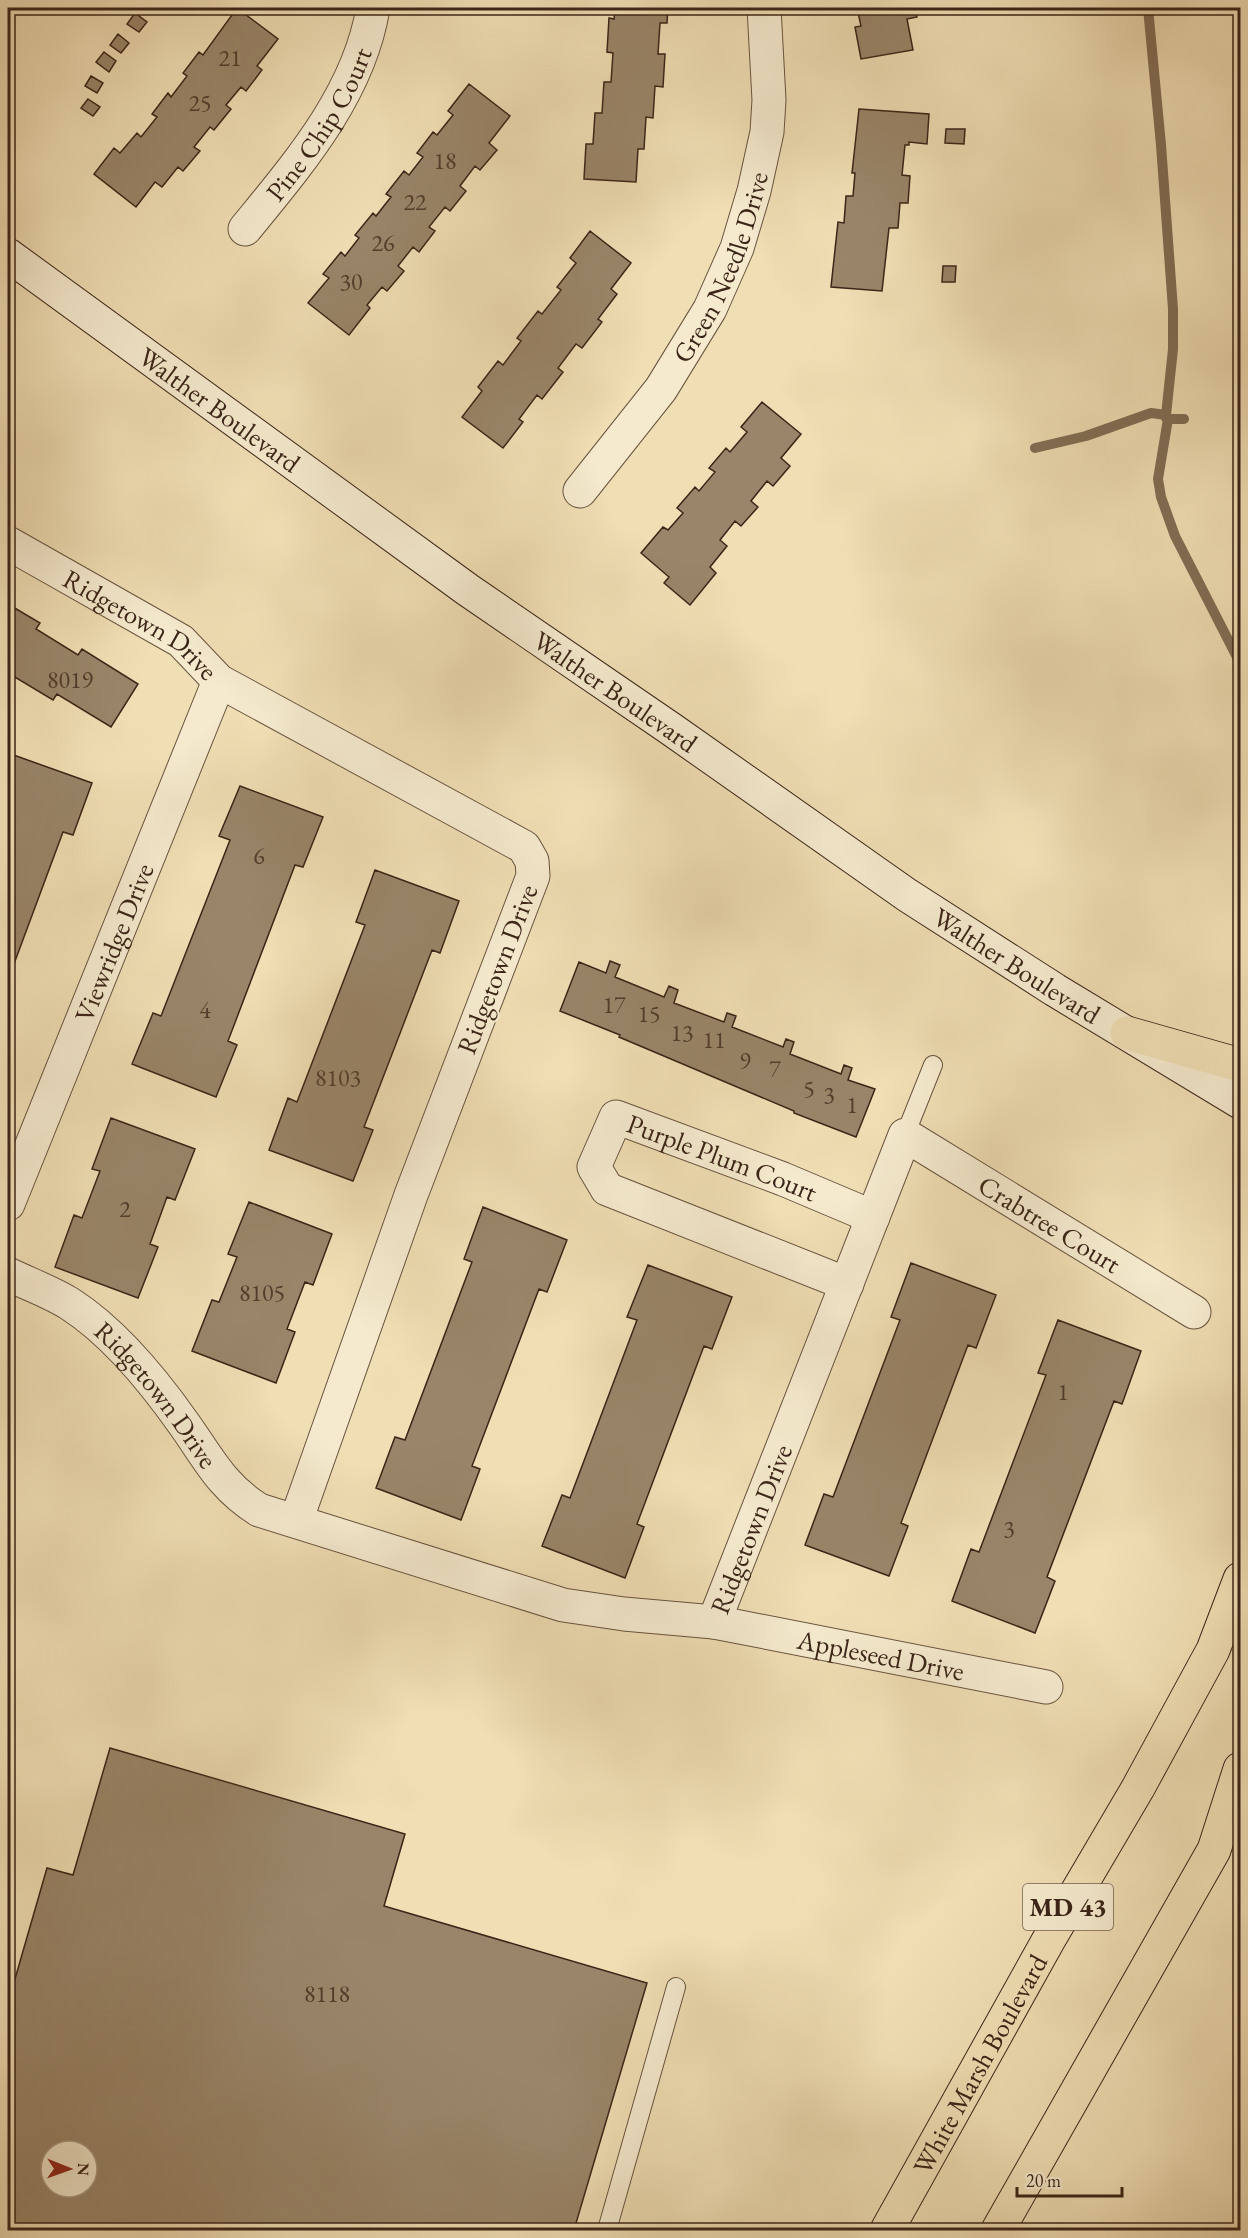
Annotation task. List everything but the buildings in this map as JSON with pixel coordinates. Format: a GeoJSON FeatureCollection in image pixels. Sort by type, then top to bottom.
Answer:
{"type":"FeatureCollection","features":[{"type":"Feature","properties":{"kind":"highway"},"geometry":{"type":"LineString","coordinates":[[1127,1033],[1240,1065]]}},
{"type":"Feature","properties":{"kind":"highway","name":"White Marsh Boulevard"},"geometry":{"type":"LineString","coordinates":[[887,2230],[1042,1951],[1138,1788],[1213,1650],[1240,1579]]}},
{"type":"Feature","properties":{"kind":"highway"},"geometry":{"type":"LineString","coordinates":[[998,2230],[1214,1850],[1240,1769]]}},
{"type":"Feature","properties":{"kind":"highway"},"geometry":{"type":"LineString","coordinates":[[1180,1910],[1240,1833]]}},
{"type":"Feature","properties":{"kind":"street","name":"Pine Chip Court"},"geometry":{"type":"LineString","coordinates":[[245,230],[316,139],[347,84],[369,29],[373,8]]}},
{"type":"Feature","properties":{"kind":"street","name":"Green Needle Drive"},"geometry":{"type":"LineString","coordinates":[[580,491],[661,389],[710,309],[737,248],[754,190],[767,132],[770,100],[764,8]]}},
{"type":"Feature","properties":{"kind":"street","name":"Walther Boulevard"},"geometry":{"type":"LineString","coordinates":[[8,255],[468,590],[907,895],[1055,990],[1240,1102]]}},
{"type":"Feature","properties":{"kind":"street","name":"Ridgetown Drive"},"geometry":{"type":"LineString","coordinates":[[8,543],[180,641],[219,681],[524,847],[532,861],[533,876],[411,1195],[296,1521]]}},
{"type":"Feature","properties":{"kind":"street","name":"Viewridge Drive"},"geometry":{"type":"LineString","coordinates":[[8,1204],[219,681]]}},
{"type":"Feature","properties":{"kind":"street","name":"Purple Plum Court"},"geometry":{"type":"LineString","coordinates":[[847,1284],[607,1189],[594,1167],[616,1116],[783,1179],[873,1216]]}},
{"type":"Feature","properties":{"kind":"street","name":"Ridgetown Drive"},"geometry":{"type":"LineString","coordinates":[[8,1274],[69,1303],[101,1326],[143,1372],[184,1423],[216,1473],[240,1498],[259,1510],[563,1605],[624,1614],[714,1622],[905,1135]]}},
{"type":"Feature","properties":{"kind":"street","name":"Crabtree Court"},"geometry":{"type":"LineString","coordinates":[[905,1135],[1194,1312]]}},
{"type":"Feature","properties":{"kind":"street","name":"Appleseed Drive"},"geometry":{"type":"LineString","coordinates":[[714,1622],[1046,1687]]}},
{"type":"Feature","properties":{"kind":"lane"},"geometry":{"type":"LineString","coordinates":[[905,1135],[933,1065]]}},
{"type":"Feature","properties":{"kind":"lane"},"geometry":{"type":"LineString","coordinates":[[607,2230],[676,1987]]}},
{"type":"Feature","properties":{"kind":"waterway"},"geometry":{"type":"LineString","coordinates":[[1148,8],[1173,309],[1173,349],[1166,415],[1168,419],[1158,479],[1161,497],[1175,536],[1240,663]]}},
{"type":"Feature","properties":{"kind":"waterway"},"geometry":{"type":"LineString","coordinates":[[1035,448],[1086,436],[1151,413],[1166,415]]}},
{"type":"Feature","properties":{"kind":"waterway"},"geometry":{"type":"LineString","coordinates":[[1168,419],[1184,419]]}}]}
